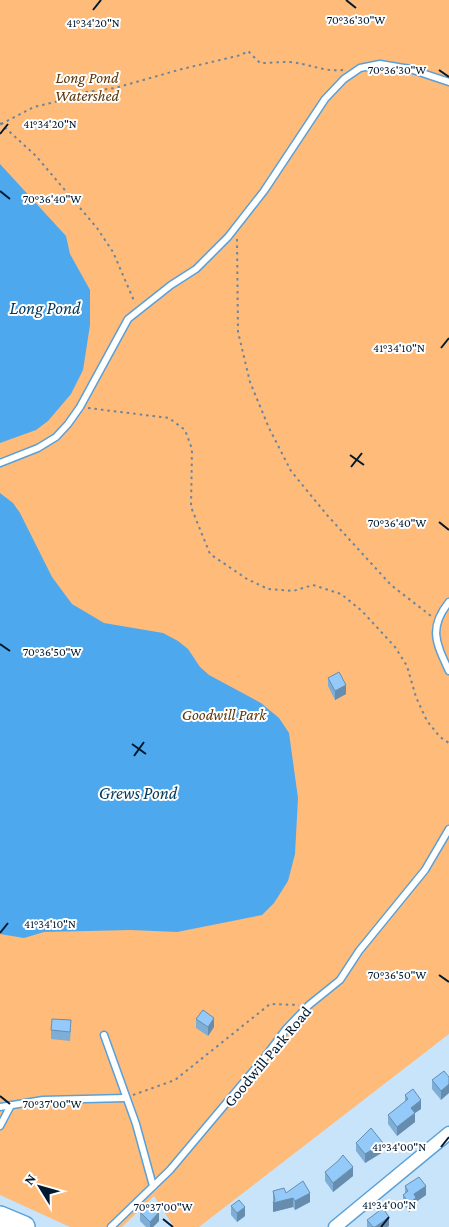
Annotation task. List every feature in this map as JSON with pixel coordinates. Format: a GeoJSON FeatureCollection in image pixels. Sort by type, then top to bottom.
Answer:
{"type":"FeatureCollection","features":[{"type":"Feature","properties":{"kind":"highway"},"geometry":{"type":"LineString","coordinates":[[0,1217],[24,1227]]}},
{"type":"Feature","properties":{"kind":"street"},"geometry":{"type":"LineString","coordinates":[[335,1227],[449,1133]]}},
{"type":"Feature","properties":{"kind":"lane"},"geometry":{"type":"LineString","coordinates":[[0,463],[38,448],[56,437],[80,407],[128,319],[170,285],[196,269],[237,227],[264,191],[325,100],[344,79],[360,68],[380,64],[410,69],[449,82]]}},
{"type":"Feature","properties":{"kind":"lane"},"geometry":{"type":"LineString","coordinates":[[449,602],[436,619],[436,636],[449,671]]}},
{"type":"Feature","properties":{"kind":"lane","name":"Goodwill Park Road"},"geometry":{"type":"LineString","coordinates":[[111,1227],[153,1186],[212,1122],[286,1029],[309,1005],[340,980],[360,951],[425,870],[449,829]]}},
{"type":"Feature","properties":{"kind":"lane"},"geometry":{"type":"LineString","coordinates":[[104,1035],[144,1151],[153,1186]]}},
{"type":"Feature","properties":{"kind":"lane"},"geometry":{"type":"LineString","coordinates":[[0,1106],[43,1100],[126,1098]]}},
{"type":"Feature","properties":{"kind":"lane"},"geometry":{"type":"LineString","coordinates":[[0,1126],[10,1105]]}},
{"type":"Feature","properties":{"kind":"path"},"geometry":{"type":"LineString","coordinates":[[138,310],[113,252],[97,228],[36,156],[1,124],[34,107],[79,94],[116,88],[182,68],[241,55],[248,51],[260,63],[288,62],[308,65],[328,72],[360,68]]}},
{"type":"Feature","properties":{"kind":"path"},"geometry":{"type":"LineString","coordinates":[[237,227],[238,332],[250,382],[269,428],[291,470],[339,529],[391,585],[436,619]]}},
{"type":"Feature","properties":{"kind":"path"},"geometry":{"type":"LineString","coordinates":[[80,407],[169,418],[185,430],[192,449],[191,507],[210,554],[247,580],[268,589],[293,591],[313,585],[341,594],[362,611],[395,647],[407,666],[416,697],[427,721],[449,743]]}},
{"type":"Feature","properties":{"kind":"path"},"geometry":{"type":"LineString","coordinates":[[126,1098],[175,1080],[270,1004],[309,1005]]}},
{"type":"Feature","properties":{"kind":"green space","name":"Goodwill Park"},"geometry":{"type":"Polygon","coordinates":[[[0,0],[449,0],[449,1034],[199,1227],[174,1227],[154,1196],[122,1227],[70,1227],[0,1195],[0,0]]]}},
{"type":"Feature","properties":{"kind":"water","name":"Long Pond"},"geometry":{"type":"Polygon","coordinates":[[[0,164],[66,236],[70,254],[90,290],[90,325],[83,370],[71,394],[48,421],[36,430],[0,443],[0,164]]]}},
{"type":"Feature","properties":{"kind":"water","name":"Grews Pond"},"geometry":{"type":"Polygon","coordinates":[[[0,493],[13,503],[20,513],[52,577],[72,604],[104,623],[163,633],[178,641],[188,649],[200,667],[209,675],[261,703],[279,718],[289,733],[298,798],[295,854],[288,881],[274,903],[262,915],[177,932],[131,930],[44,932],[24,938],[0,934],[0,493]]]}},
{"type":"Feature","properties":{"kind":"building"},"geometry":{"type":"Polygon","coordinates":[[[339,672],[346,685],[335,691],[328,678],[339,672]]]}},
{"type":"Feature","properties":{"kind":"building"},"geometry":{"type":"Polygon","coordinates":[[[203,1010],[214,1018],[208,1027],[196,1019],[203,1010]]]}},
{"type":"Feature","properties":{"kind":"building"},"geometry":{"type":"Polygon","coordinates":[[[52,1019],[71,1020],[70,1032],[51,1030],[52,1019]]]}},
{"type":"Feature","properties":{"kind":"building"},"geometry":{"type":"Polygon","coordinates":[[[444,1071],[449,1077],[449,1084],[441,1091],[432,1080],[444,1071]]]}},
{"type":"Feature","properties":{"kind":"building"},"geometry":{"type":"Polygon","coordinates":[[[413,1089],[421,1100],[411,1108],[415,1113],[397,1127],[388,1115],[408,1099],[405,1095],[413,1089]]]}},
{"type":"Feature","properties":{"kind":"building"},"geometry":{"type":"Polygon","coordinates":[[[371,1128],[383,1143],[365,1154],[356,1143],[371,1128]]]}},
{"type":"Feature","properties":{"kind":"building"},"geometry":{"type":"Polygon","coordinates":[[[343,1155],[353,1167],[333,1183],[325,1172],[343,1155]]]}},
{"type":"Feature","properties":{"kind":"building"},"geometry":{"type":"Polygon","coordinates":[[[419,1177],[426,1186],[414,1194],[416,1198],[409,1203],[403,1195],[408,1191],[405,1186],[419,1177]]]}},
{"type":"Feature","properties":{"kind":"building"},"geometry":{"type":"Polygon","coordinates":[[[303,1181],[310,1193],[295,1201],[293,1198],[273,1203],[275,1200],[273,1191],[284,1188],[286,1193],[303,1181]]]}},
{"type":"Feature","properties":{"kind":"building"},"geometry":{"type":"Polygon","coordinates":[[[239,1200],[245,1207],[237,1213],[231,1206],[239,1200]]]}},
{"type":"Feature","properties":{"kind":"building"},"geometry":{"type":"Polygon","coordinates":[[[149,1203],[159,1212],[150,1222],[140,1212],[149,1203]]]}},
{"type":"Feature","properties":{"kind":"building"},"geometry":{"type":"Polygon","coordinates":[[[383,1208],[389,1217],[373,1227],[367,1220],[383,1208]]]}},
{"type":"Feature","properties":{"kind":"park label","name":"Long Pond Watershed"},"geometry":{"type":"Point","coordinates":[87,86]}}]}
